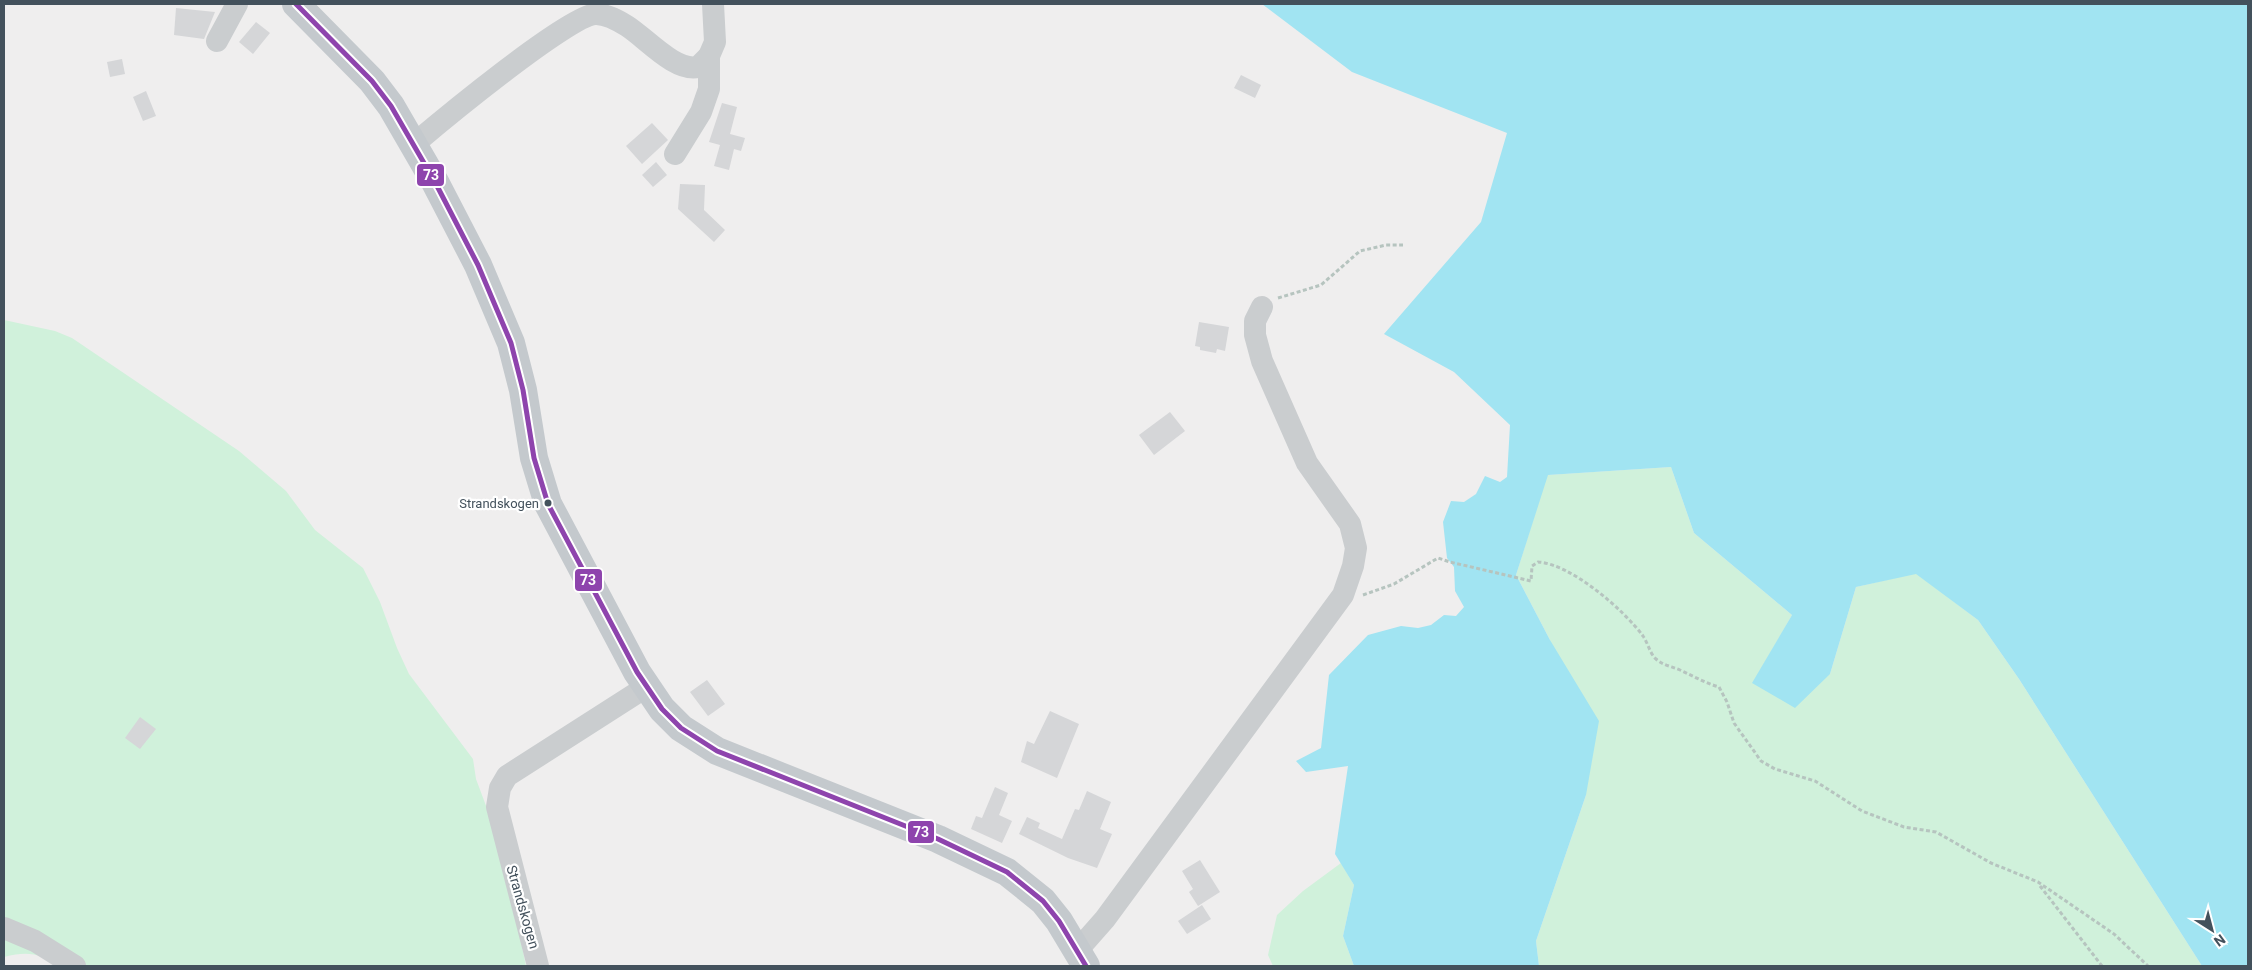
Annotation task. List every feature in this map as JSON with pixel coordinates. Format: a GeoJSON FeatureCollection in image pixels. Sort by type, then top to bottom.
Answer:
{"type":"FeatureCollection","features":[{"type":"Feature","properties":{"kind":"main road"},"geometry":{"type":"LineString","coordinates":[[296,4],[372,82],[414,144],[478,265],[511,343],[523,390],[534,458],[548,504],[646,687],[662,709],[681,728],[717,752],[947,843],[1007,872],[1043,901],[1082,957]]}},
{"type":"Feature","properties":{"kind":"street"},"geometry":{"type":"LineString","coordinates":[[217,41],[237,4]]}},
{"type":"Feature","properties":{"kind":"street"},"geometry":{"type":"LineString","coordinates":[[414,144],[489,83],[560,32],[582,18],[595,14],[615,19],[681,66],[698,67],[709,56],[715,42],[713,4]]}},
{"type":"Feature","properties":{"kind":"street"},"geometry":{"type":"LineString","coordinates":[[675,154],[701,112],[709,89],[709,56]]}},
{"type":"Feature","properties":{"kind":"street"},"geometry":{"type":"LineString","coordinates":[[1082,957],[1083,944],[1105,919],[1343,596],[1353,566],[1356,548],[1350,524],[1307,463],[1262,361],[1255,335],[1256,321],[1262,307]]}},
{"type":"Feature","properties":{"kind":"street","name":"Strandskogen"},"geometry":{"type":"LineString","coordinates":[[538,966],[497,807],[500,788],[507,776],[646,687]]}},
{"type":"Feature","properties":{"kind":"street"},"geometry":{"type":"LineString","coordinates":[[4,928],[35,941],[75,966]]}},
{"type":"Feature","properties":{"kind":"path"},"geometry":{"type":"LineString","coordinates":[[1262,307],[1282,296],[1321,285],[1360,251],[1386,245],[1404,244]]}},
{"type":"Feature","properties":{"kind":"path"},"geometry":{"type":"LineString","coordinates":[[1343,596],[1362,595],[1394,584],[1438,558],[1531,581],[1532,566],[1538,562],[1571,572],[1633,623],[1644,637],[1654,658],[1665,666],[1678,669],[1706,684],[1719,687],[1727,702],[1734,723],[1761,762],[1775,769],[1815,781],[1862,811],[1904,827],[1936,832],[1991,863],[2038,882],[2114,934],[2148,966]]}},
{"type":"Feature","properties":{"kind":"path"},"geometry":{"type":"LineString","coordinates":[[2038,882],[2102,966]]}},
{"type":"Feature","properties":{"kind":"green space"},"geometry":{"type":"Polygon","coordinates":[[[4,320],[55,331],[72,338],[239,451],[286,491],[315,530],[363,568],[380,602],[409,674],[473,759],[476,779],[501,846],[526,966],[61,966],[33,954],[4,957],[4,320]]]}},
{"type":"Feature","properties":{"kind":"green space"},"geometry":{"type":"Polygon","coordinates":[[[1671,467],[1694,533],[1792,615],[1753,683],[1830,674],[1856,587],[1916,573],[1978,620],[2019,679],[2202,966],[1539,966],[1536,941],[1586,795],[1550,640],[1516,575],[1547,475],[1671,467]]]}},
{"type":"Feature","properties":{"kind":"green space"},"geometry":{"type":"Polygon","coordinates":[[[1341,863],[1354,885],[1343,936],[1354,966],[1273,966],[1268,955],[1277,915],[1303,891],[1341,863]]]}},
{"type":"Feature","properties":{"kind":"water"},"geometry":{"type":"Polygon","coordinates":[[[1262,4],[2248,4],[2248,966],[2202,966],[2019,679],[1978,620],[1916,574],[1856,587],[1830,674],[1795,708],[1752,683],[1792,615],[1694,533],[1671,467],[1548,475],[1516,575],[1550,640],[1599,721],[1586,795],[1536,941],[1539,966],[1354,966],[1343,936],[1354,885],[1335,854],[1348,766],[1306,772],[1296,761],[1321,748],[1329,675],[1368,635],[1401,626],[1418,628],[1431,625],[1444,615],[1456,616],[1464,607],[1455,591],[1454,567],[1447,558],[1443,522],[1451,501],[1464,502],[1476,494],[1485,476],[1500,482],[1507,477],[1510,425],[1454,372],[1384,334],[1481,222],[1507,133],[1352,72],[1262,4]]]}},
{"type":"Feature","properties":{"kind":"building"},"geometry":{"type":"Polygon","coordinates":[[[176,8],[215,12],[204,39],[174,35],[176,8]]]}},
{"type":"Feature","properties":{"kind":"building"},"geometry":{"type":"Polygon","coordinates":[[[256,22],[270,33],[253,54],[239,42],[256,22]]]}},
{"type":"Feature","properties":{"kind":"building"},"geometry":{"type":"Polygon","coordinates":[[[122,59],[125,74],[110,77],[107,62],[122,59]]]}},
{"type":"Feature","properties":{"kind":"building"},"geometry":{"type":"Polygon","coordinates":[[[1241,75],[1261,85],[1255,98],[1234,88],[1241,75]]]}},
{"type":"Feature","properties":{"kind":"building"},"geometry":{"type":"Polygon","coordinates":[[[146,91],[156,116],[143,121],[133,97],[146,91]]]}},
{"type":"Feature","properties":{"kind":"building"},"geometry":{"type":"Polygon","coordinates":[[[722,103],[737,107],[730,134],[745,138],[741,151],[734,149],[729,170],[714,166],[720,145],[709,142],[722,103]]]}},
{"type":"Feature","properties":{"kind":"building"},"geometry":{"type":"Polygon","coordinates":[[[652,123],[668,140],[642,164],[626,146],[652,123]]]}},
{"type":"Feature","properties":{"kind":"building"},"geometry":{"type":"Polygon","coordinates":[[[656,162],[667,175],[653,187],[642,175],[656,162]]]}},
{"type":"Feature","properties":{"kind":"building"},"geometry":{"type":"Polygon","coordinates":[[[680,184],[705,185],[704,210],[725,230],[714,242],[678,209],[680,184]]]}},
{"type":"Feature","properties":{"kind":"building"},"geometry":{"type":"Polygon","coordinates":[[[1199,322],[1229,327],[1225,351],[1217,349],[1216,353],[1200,350],[1200,347],[1195,346],[1199,322]]]}},
{"type":"Feature","properties":{"kind":"building"},"geometry":{"type":"Polygon","coordinates":[[[1170,412],[1185,431],[1154,455],[1139,435],[1170,412]]]}},
{"type":"Feature","properties":{"kind":"building"},"geometry":{"type":"Polygon","coordinates":[[[707,680],[725,704],[708,716],[690,692],[707,680]]]}},
{"type":"Feature","properties":{"kind":"building"},"geometry":{"type":"Polygon","coordinates":[[[1050,711],[1079,724],[1057,778],[1021,762],[1027,741],[1034,744],[1050,711]]]}},
{"type":"Feature","properties":{"kind":"building"},"geometry":{"type":"Polygon","coordinates":[[[140,717],[156,729],[140,749],[125,738],[140,717]]]}},
{"type":"Feature","properties":{"kind":"building"},"geometry":{"type":"Polygon","coordinates":[[[995,787],[1008,793],[999,815],[1012,821],[1002,843],[971,829],[976,816],[982,818],[995,787]]]}},
{"type":"Feature","properties":{"kind":"building"},"geometry":{"type":"Polygon","coordinates":[[[1087,791],[1111,802],[1100,829],[1112,834],[1097,868],[1068,858],[1019,834],[1027,817],[1040,823],[1038,828],[1062,839],[1075,809],[1079,810],[1087,791]]]}},
{"type":"Feature","properties":{"kind":"building"},"geometry":{"type":"Polygon","coordinates":[[[1200,860],[1220,892],[1198,906],[1189,892],[1193,889],[1182,871],[1200,860]]]}},
{"type":"Feature","properties":{"kind":"building"},"geometry":{"type":"Polygon","coordinates":[[[1202,905],[1211,919],[1187,934],[1178,921],[1202,905]]]}},
{"type":"Feature","properties":{"kind":"transit line","name":"73"},"geometry":{"type":"LineString","coordinates":[[296,4],[372,81],[391,106],[435,182],[478,265],[511,343],[523,390],[534,458],[548,504],[637,672],[662,709],[681,728],[717,751],[938,839],[1007,872],[1043,901],[1059,921],[1086,966]]}},
{"type":"Feature","properties":{"kind":"place","name":"Strandskogen"},"geometry":{"type":"Point","coordinates":[548,503]}}]}
